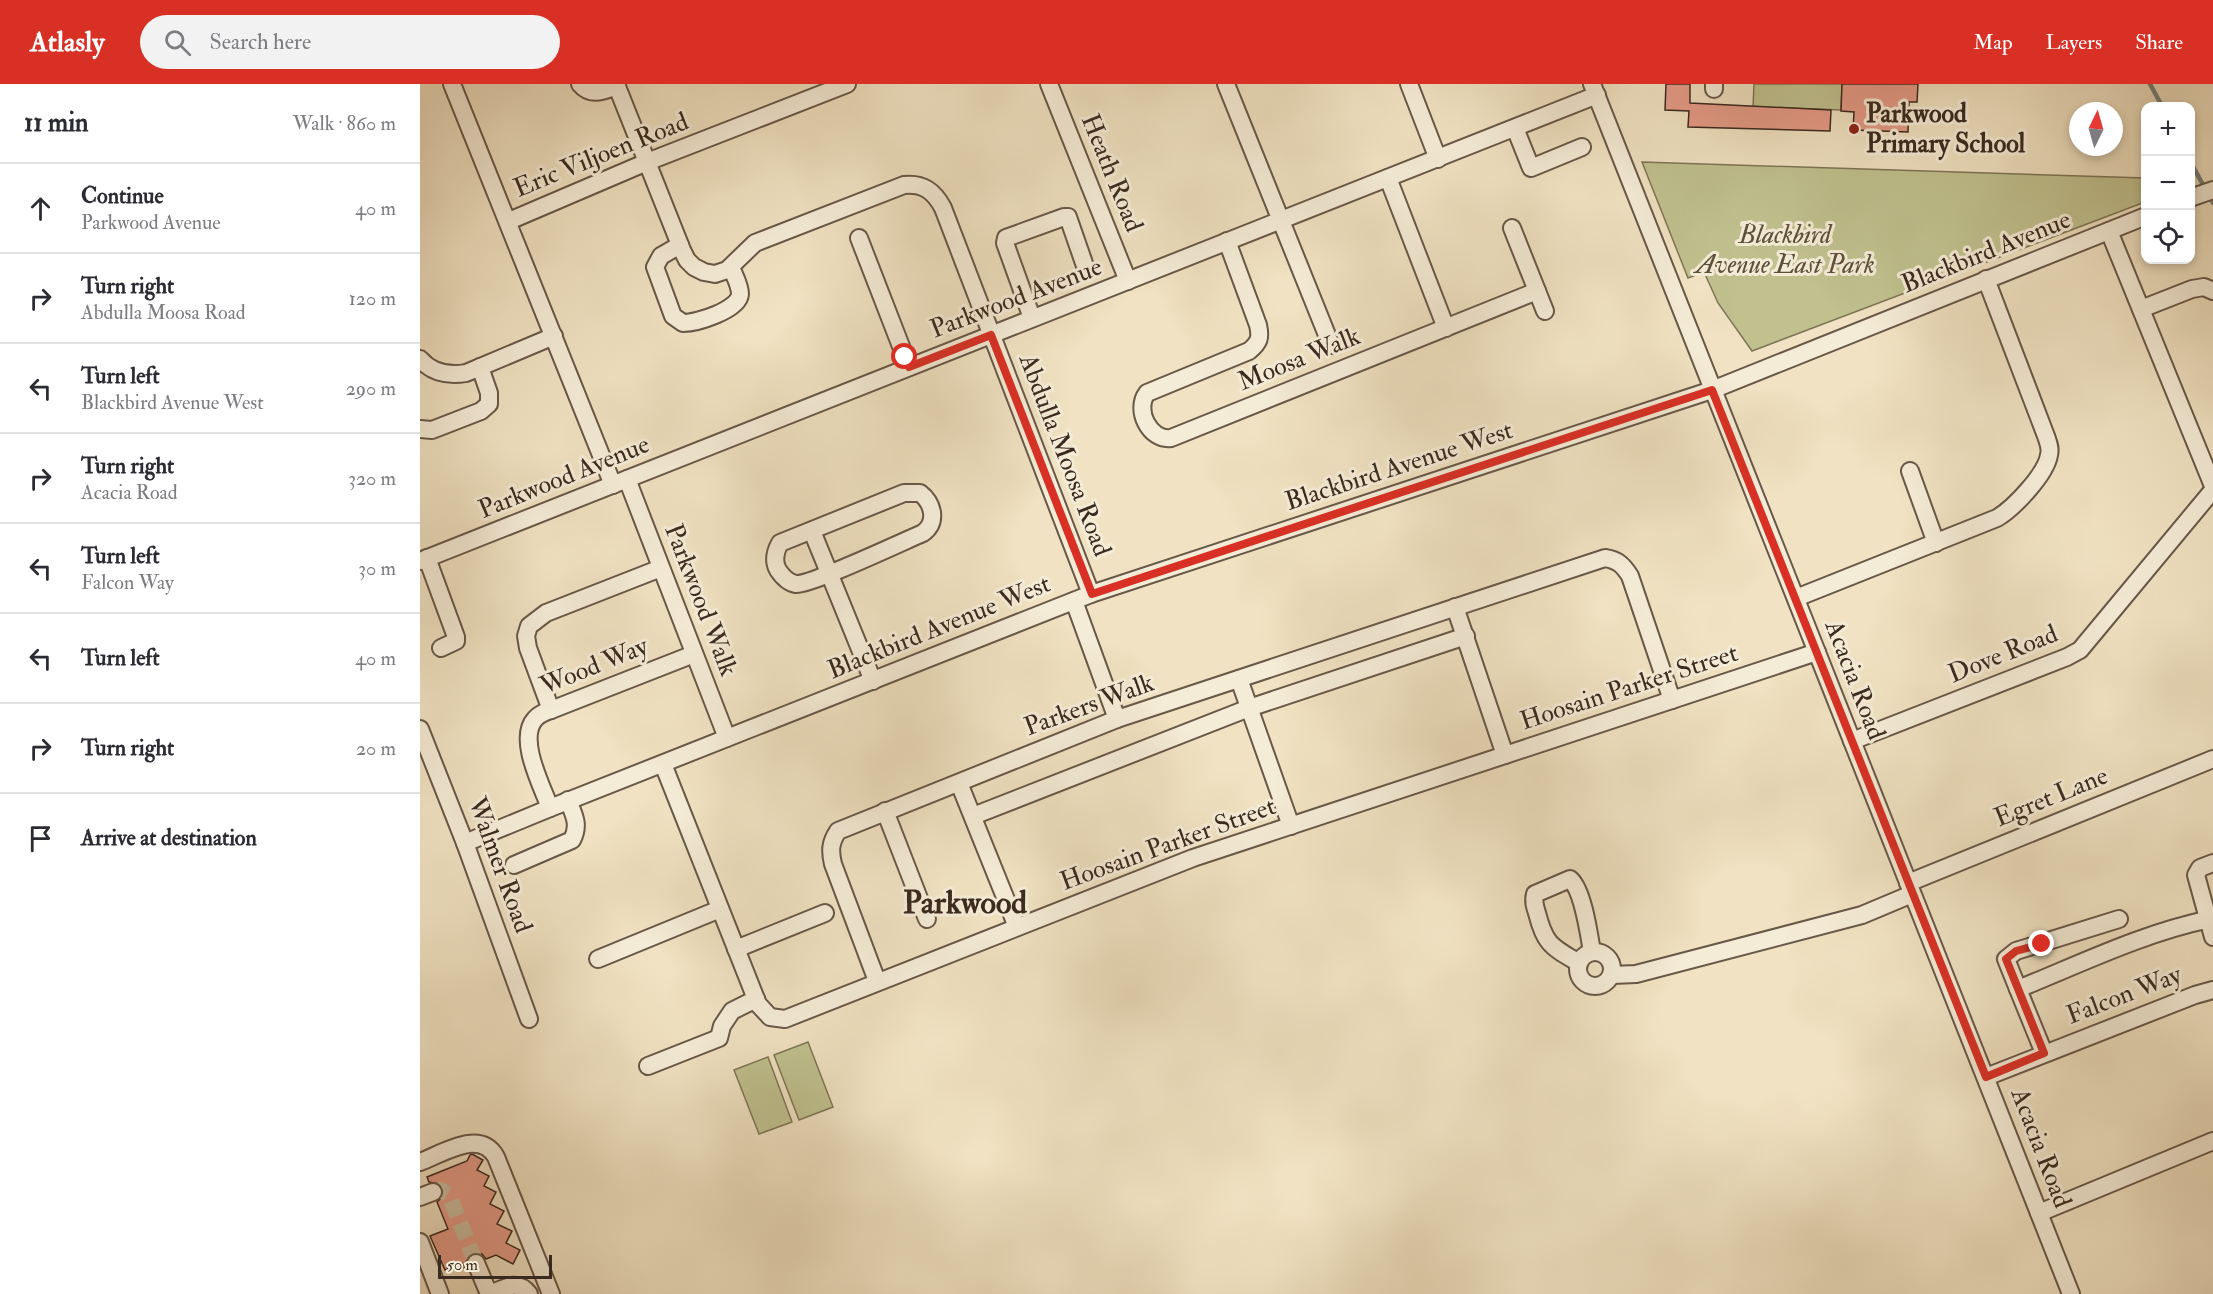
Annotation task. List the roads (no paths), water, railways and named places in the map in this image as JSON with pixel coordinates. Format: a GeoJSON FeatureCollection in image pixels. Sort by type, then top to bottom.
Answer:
{"type":"FeatureCollection","features":[{"type":"Feature","properties":{"kind":"street","name":"Eric Viljoen Road"},"geometry":{"type":"LineString","coordinates":[[452,84],[554,336],[620,482]]}},
{"type":"Feature","properties":{"kind":"street"},"geometry":{"type":"LineString","coordinates":[[580,84],[586,90],[596,93],[617,85],[647,162],[681,245],[687,260],[694,267],[715,274],[731,267],[740,290],[737,303],[697,321],[683,323],[673,316],[655,267],[661,256],[681,245]]}},
{"type":"Feature","properties":{"kind":"street","name":"Eric Viljoen Road"},"geometry":{"type":"LineString","coordinates":[[508,221],[647,162],[847,84]]}},
{"type":"Feature","properties":{"kind":"street","name":"Heath Road"},"geometry":{"type":"LineString","coordinates":[[1050,84],[1128,281]]}},
{"type":"Feature","properties":{"kind":"street"},"geometry":{"type":"LineString","coordinates":[[1226,84],[1331,345]]}},
{"type":"Feature","properties":{"kind":"street"},"geometry":{"type":"LineString","coordinates":[[1409,84],[1438,159]]}},
{"type":"Feature","properties":{"kind":"street","name":"Parkwood Avenue"},"geometry":{"type":"LineString","coordinates":[[424,559],[1438,159],[1515,128],[1594,90]]}},
{"type":"Feature","properties":{"kind":"street","name":"Acacia Road"},"geometry":{"type":"LineString","coordinates":[[1594,90],[2071,1294]]}},
{"type":"Feature","properties":{"kind":"street"},"geometry":{"type":"LineString","coordinates":[[1515,128],[1531,168],[1582,147]]}},
{"type":"Feature","properties":{"kind":"street"},"geometry":{"type":"LineString","coordinates":[[1388,178],[1446,328]]}},
{"type":"Feature","properties":{"kind":"street","name":"Abdulla Moosa Road"},"geometry":{"type":"LineString","coordinates":[[731,267],[755,243],[904,185],[919,185],[927,188],[937,197],[1092,594]]}},
{"type":"Feature","properties":{"kind":"street"},"geometry":{"type":"LineString","coordinates":[[2195,197],[2213,190]]}},
{"type":"Feature","properties":{"kind":"street"},"geometry":{"type":"LineString","coordinates":[[1032,318],[1005,243],[1006,238],[1068,217],[1085,266]]}},
{"type":"Feature","properties":{"kind":"street","name":"Blackbird Avenue"},"geometry":{"type":"LineString","coordinates":[[1712,390],[2141,218]]}},
{"type":"Feature","properties":{"kind":"street"},"geometry":{"type":"LineString","coordinates":[[1512,228],[1545,311]]}},
{"type":"Feature","properties":{"kind":"street","name":"Dove Road"},"geometry":{"type":"LineString","coordinates":[[1851,741],[2080,650],[2213,488],[2109,231]]}},
{"type":"Feature","properties":{"kind":"street"},"geometry":{"type":"LineString","coordinates":[[859,238],[909,367]]}},
{"type":"Feature","properties":{"kind":"street","name":"Moosa Walk"},"geometry":{"type":"LineString","coordinates":[[1227,242],[1258,325],[1260,337],[1258,343],[1249,351],[1147,393],[1142,408],[1149,429],[1158,436],[1171,438],[1537,291]]}},
{"type":"Feature","properties":{"kind":"street"},"geometry":{"type":"LineString","coordinates":[[1796,598],[1998,518],[2008,511],[2044,469],[2050,448],[1986,279]]}},
{"type":"Feature","properties":{"kind":"street"},"geometry":{"type":"LineString","coordinates":[[2141,309],[2192,289],[2204,287],[2213,291]]}},
{"type":"Feature","properties":{"kind":"street"},"geometry":{"type":"LineString","coordinates":[[420,360],[444,374],[466,373],[554,336]]}},
{"type":"Feature","properties":{"kind":"street"},"geometry":{"type":"LineString","coordinates":[[420,429],[432,430],[482,411],[489,404],[489,393],[480,367]]}},
{"type":"Feature","properties":{"kind":"street","name":"Blackbird Avenue West"},"geometry":{"type":"LineString","coordinates":[[465,843],[1092,594],[1712,390]]}},
{"type":"Feature","properties":{"kind":"street"},"geometry":{"type":"LineString","coordinates":[[1910,471],[1936,543]]}},
{"type":"Feature","properties":{"kind":"street","name":"Parkwood Walk"},"geometry":{"type":"LineString","coordinates":[[620,482],[661,568],[727,738]]}},
{"type":"Feature","properties":{"kind":"street"},"geometry":{"type":"LineString","coordinates":[[920,493],[929,502],[932,522],[928,529],[829,573],[796,584],[784,578],[776,564],[775,556],[780,543],[904,494],[920,493]]}},
{"type":"Feature","properties":{"kind":"street"},"geometry":{"type":"LineString","coordinates":[[812,531],[873,681]]}},
{"type":"Feature","properties":{"kind":"street","name":"Parkers Walk"},"geometry":{"type":"LineString","coordinates":[[877,981],[833,864],[830,851],[831,840],[838,831],[1117,719],[1605,558],[1613,559],[1624,567],[1630,576],[1671,700]]}},
{"type":"Feature","properties":{"kind":"street"},"geometry":{"type":"LineString","coordinates":[[424,559],[456,637],[456,641],[441,648]]}},
{"type":"Feature","properties":{"kind":"street"},"geometry":{"type":"LineString","coordinates":[[551,710],[528,648],[526,636],[529,626],[546,613],[661,568]]}},
{"type":"Feature","properties":{"kind":"street"},"geometry":{"type":"LineString","coordinates":[[1074,601],[1117,719]]}},
{"type":"Feature","properties":{"kind":"street"},"geometry":{"type":"LineString","coordinates":[[1455,607],[1505,755]]}},
{"type":"Feature","properties":{"kind":"street"},"geometry":{"type":"LineString","coordinates":[[973,816],[1249,708],[1466,636]]}},
{"type":"Feature","properties":{"kind":"street","name":"Hoosain Parker Street"},"geometry":{"type":"LineString","coordinates":[[663,764],[756,999],[763,1011],[770,1017],[785,1019],[1193,858],[1817,652]]}},
{"type":"Feature","properties":{"kind":"street","name":"Wood Way"},"geometry":{"type":"LineString","coordinates":[[550,808],[531,757],[528,733],[536,718],[694,654]]}},
{"type":"Feature","properties":{"kind":"street"},"geometry":{"type":"LineString","coordinates":[[1239,680],[1291,826]]}},
{"type":"Feature","properties":{"kind":"street","name":"Walmer Road"},"geometry":{"type":"LineString","coordinates":[[420,729],[465,843],[529,1019]]}},
{"type":"Feature","properties":{"kind":"street","name":"Egret Lane"},"geometry":{"type":"LineString","coordinates":[[1612,975],[1636,974],[1862,915],[1910,888],[2213,759]]}},
{"type":"Feature","properties":{"kind":"street"},"geometry":{"type":"LineString","coordinates":[[959,783],[1017,927]]}},
{"type":"Feature","properties":{"kind":"street"},"geometry":{"type":"LineString","coordinates":[[514,865],[572,840],[576,833],[577,822],[568,801]]}},
{"type":"Feature","properties":{"kind":"street"},"geometry":{"type":"LineString","coordinates":[[885,811],[927,919]]}},
{"type":"Feature","properties":{"kind":"street"},"geometry":{"type":"LineString","coordinates":[[2213,863],[2199,868],[2196,875],[2209,911],[2213,937]]}},
{"type":"Feature","properties":{"kind":"street"},"geometry":{"type":"LineString","coordinates":[[1579,963],[1548,943],[1541,930],[1533,900],[1535,894],[1564,880],[1570,879],[1574,883],[1583,909],[1592,952]]}},
{"type":"Feature","properties":{"kind":"street"},"geometry":{"type":"LineString","coordinates":[[598,959],[720,909]]}},
{"type":"Feature","properties":{"kind":"street"},"geometry":{"type":"LineString","coordinates":[[2018,989],[2135,941],[2181,926],[2209,911]]}},
{"type":"Feature","properties":{"kind":"street"},"geometry":{"type":"LineString","coordinates":[[736,949],[825,913]]}},
{"type":"Feature","properties":{"kind":"street"},"geometry":{"type":"LineString","coordinates":[[2044,1053],[2006,959],[2016,951],[2120,919]]}},
{"type":"Feature","properties":{"kind":"street"},"geometry":{"type":"LineString","coordinates":[[1592,952],[1604,954],[1609,958],[1613,969],[1612,975],[1604,984],[1592,986],[1582,980],[1578,969],[1579,963],[1592,952]]}},
{"type":"Feature","properties":{"kind":"street","name":"Falcon Way"},"geometry":{"type":"LineString","coordinates":[[1986,1077],[2213,990]]}},
{"type":"Feature","properties":{"kind":"street"},"geometry":{"type":"LineString","coordinates":[[648,1066],[719,1038],[722,1026],[732,1011],[756,999]]}},
{"type":"Feature","properties":{"kind":"street"},"geometry":{"type":"LineString","coordinates":[[2039,1213],[2213,1141]]}},
{"type":"Feature","properties":{"kind":"street"},"geometry":{"type":"LineString","coordinates":[[420,1162],[472,1143],[489,1148],[496,1157],[550,1294]]}},
{"type":"Feature","properties":{"kind":"street"},"geometry":{"type":"LineString","coordinates":[[420,1242],[440,1294]]}},
{"type":"Feature","properties":{"kind":"street"},"geometry":{"type":"LineString","coordinates":[[476,1263],[489,1294],[513,1285],[522,1287],[529,1294]]}},
{"type":"Feature","properties":{"kind":"waterway"},"geometry":{"type":"LineString","coordinates":[[2150,84],[2160,102]]}},
{"type":"Feature","properties":{"kind":"waterway"},"geometry":{"type":"LineString","coordinates":[[2195,170],[2213,203]]}},
{"type":"Feature","properties":{"kind":"tunnel"},"geometry":{"type":"LineString","coordinates":[[433,1192],[441,1190],[449,1195],[476,1263]]}},
{"type":"Feature","properties":{"kind":"place","name":"Parkwood Primary School"},"geometry":{"type":"Point","coordinates":[1854,129]}},
{"type":"Feature","properties":{"kind":"district","name":"Parkwood"},"geometry":{"type":"Point","coordinates":[965,903]}},
{"type":"Feature","properties":{"kind":"park label","name":"Blackbird Avenue East Park"},"geometry":{"type":"Point","coordinates":[1785,250]}}]}
